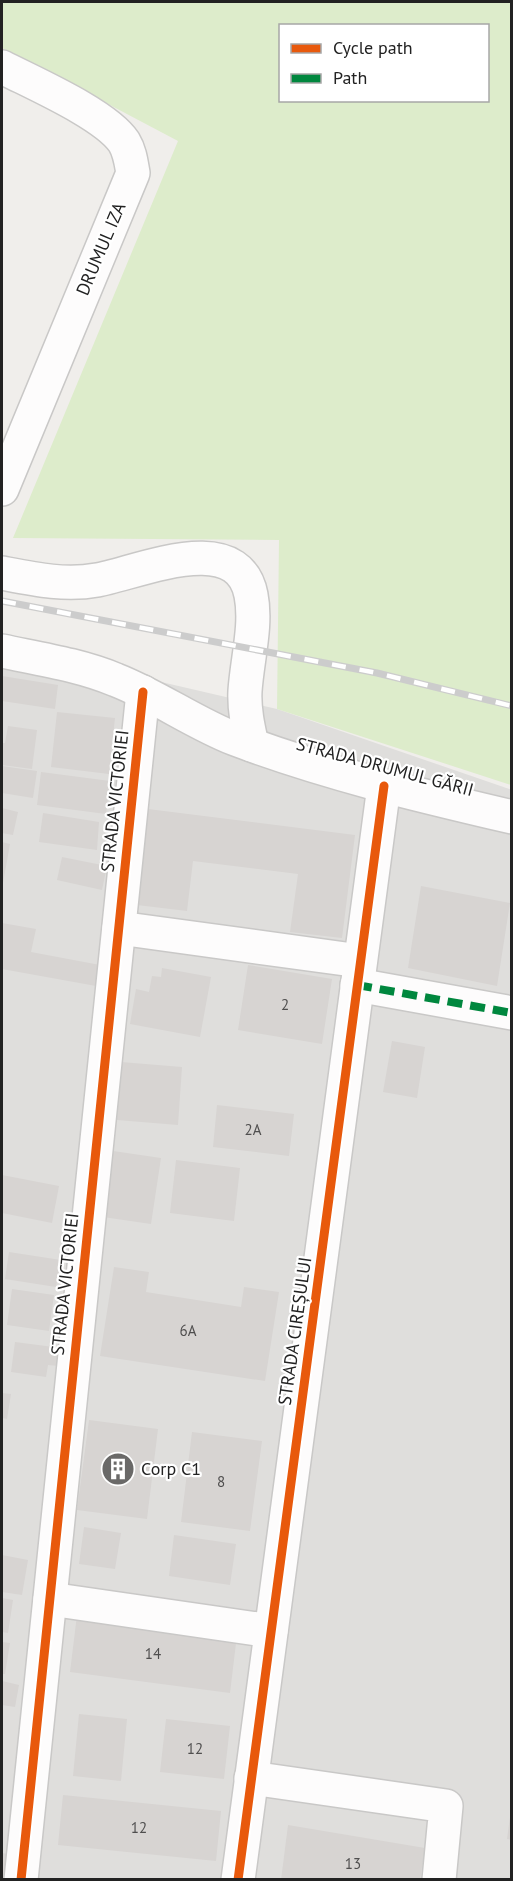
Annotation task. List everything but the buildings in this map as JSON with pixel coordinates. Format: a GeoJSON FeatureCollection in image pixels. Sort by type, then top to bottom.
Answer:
{"type":"FeatureCollection","features":[{"type":"Feature","properties":{"kind":"street","name":"DRUMUL IZA"},"geometry":{"type":"LineString","coordinates":[[2,67],[82,109],[110,128],[123,141],[130,155],[133,173],[2,489]]}},
{"type":"Feature","properties":{"kind":"street"},"geometry":{"type":"LineString","coordinates":[[2,573],[67,583],[98,580],[163,562],[195,558],[216,560],[233,567],[245,578],[251,594],[252,610],[245,693],[252,745]]}},
{"type":"Feature","properties":{"kind":"street","name":"STRADA DRUMUL GĂRII"},"geometry":{"type":"LineString","coordinates":[[2,651],[80,668],[116,680],[209,728],[252,745],[384,786],[512,817]]}},
{"type":"Feature","properties":{"kind":"street","name":"STRADA VICTORIEI"},"geometry":{"type":"LineString","coordinates":[[21,1880],[143,692]]}},
{"type":"Feature","properties":{"kind":"street","name":"STRADA CIREȘULUI"},"geometry":{"type":"LineString","coordinates":[[238,1880],[384,786]]}},
{"type":"Feature","properties":{"kind":"street"},"geometry":{"type":"LineString","coordinates":[[118,928],[358,973],[512,1013]]}},
{"type":"Feature","properties":{"kind":"street"},"geometry":{"type":"LineString","coordinates":[[50,1599],[271,1631]]}},
{"type":"Feature","properties":{"kind":"street"},"geometry":{"type":"LineString","coordinates":[[251,1778],[446,1806],[439,1880]]}},
{"type":"Feature","properties":{"kind":"shaded area"},"geometry":{"type":"Polygon","coordinates":[[[2,645],[277,709],[512,790],[511,1879],[2,1880],[2,645]]]}},
{"type":"Feature","properties":{"kind":"green space"},"geometry":{"type":"Polygon","coordinates":[[[2,2],[511,2],[511,785],[277,709],[279,540],[13,538],[178,141],[2,48],[2,2]]]}},
{"type":"Feature","properties":{"kind":"railway"},"geometry":{"type":"LineString","coordinates":[[2,601],[377,673],[512,706]]}},
{"type":"Feature","properties":{"kind":"marked path"},"geometry":{"type":"LineString","coordinates":[[357,985],[512,1013]]}},
{"type":"Feature","properties":{"kind":"cycle path"},"geometry":{"type":"LineString","coordinates":[[21,1880],[143,692]]}},
{"type":"Feature","properties":{"kind":"cycle path"},"geometry":{"type":"LineString","coordinates":[[238,1880],[384,786]]}},
{"type":"Feature","properties":{"kind":"place","name":"Corp C1"},"geometry":{"type":"Point","coordinates":[118,1469]}}]}
